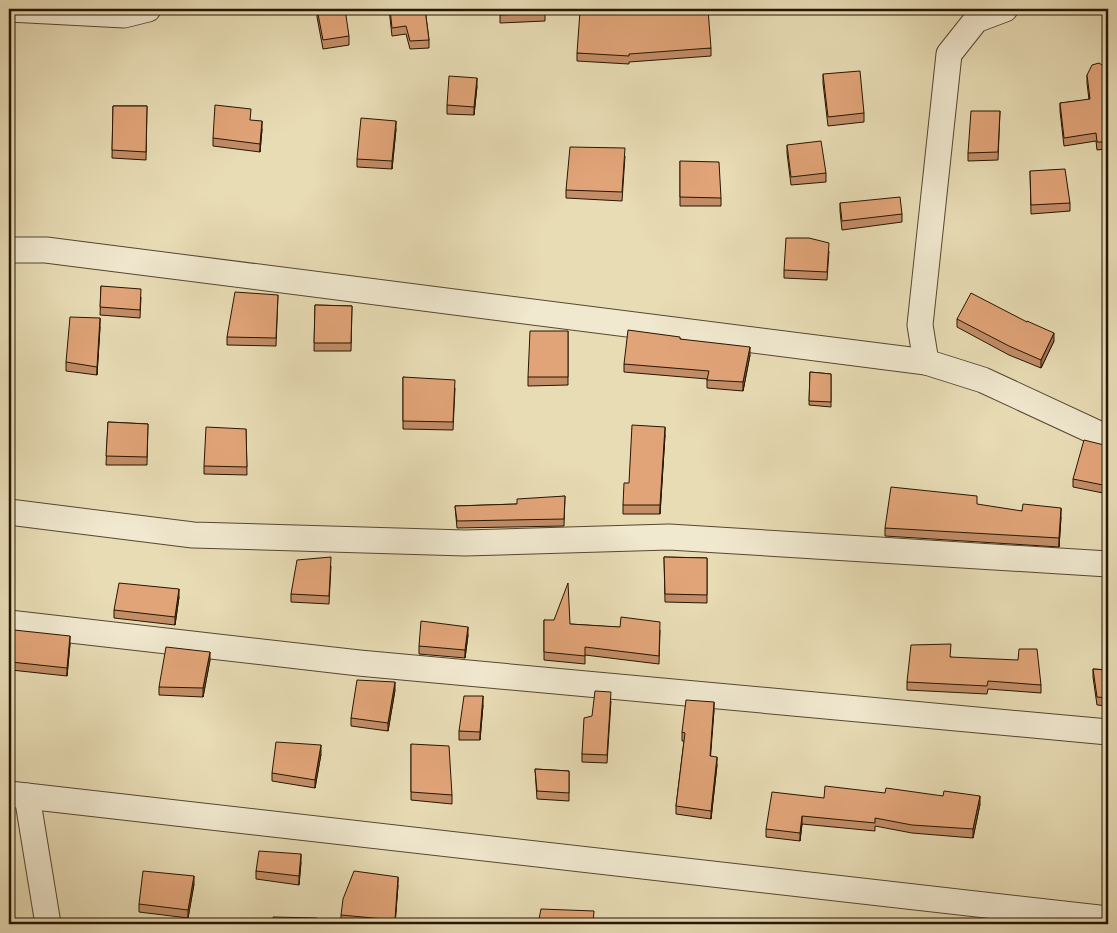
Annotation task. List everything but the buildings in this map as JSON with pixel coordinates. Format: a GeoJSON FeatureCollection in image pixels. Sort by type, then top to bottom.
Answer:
{"type":"FeatureCollection","features":[{"type":"Feature","properties":{"kind":"street"},"geometry":{"type":"LineString","coordinates":[[9,9],[124,15],[148,9]]}},
{"type":"Feature","properties":{"kind":"street"},"geometry":{"type":"LineString","coordinates":[[926,362],[920,325],[949,54],[976,20],[1005,9]]}},
{"type":"Feature","properties":{"kind":"street"},"geometry":{"type":"LineString","coordinates":[[9,250],[46,250],[926,362],[982,380],[1108,438]]}},
{"type":"Feature","properties":{"kind":"street"},"geometry":{"type":"LineString","coordinates":[[9,512],[193,535],[465,543],[669,537],[1108,564]]}},
{"type":"Feature","properties":{"kind":"street"},"geometry":{"type":"LineString","coordinates":[[9,623],[359,663],[1108,732]]}},
{"type":"Feature","properties":{"kind":"street"},"geometry":{"type":"LineString","coordinates":[[48,924],[18,795],[1108,919]]}}]}
